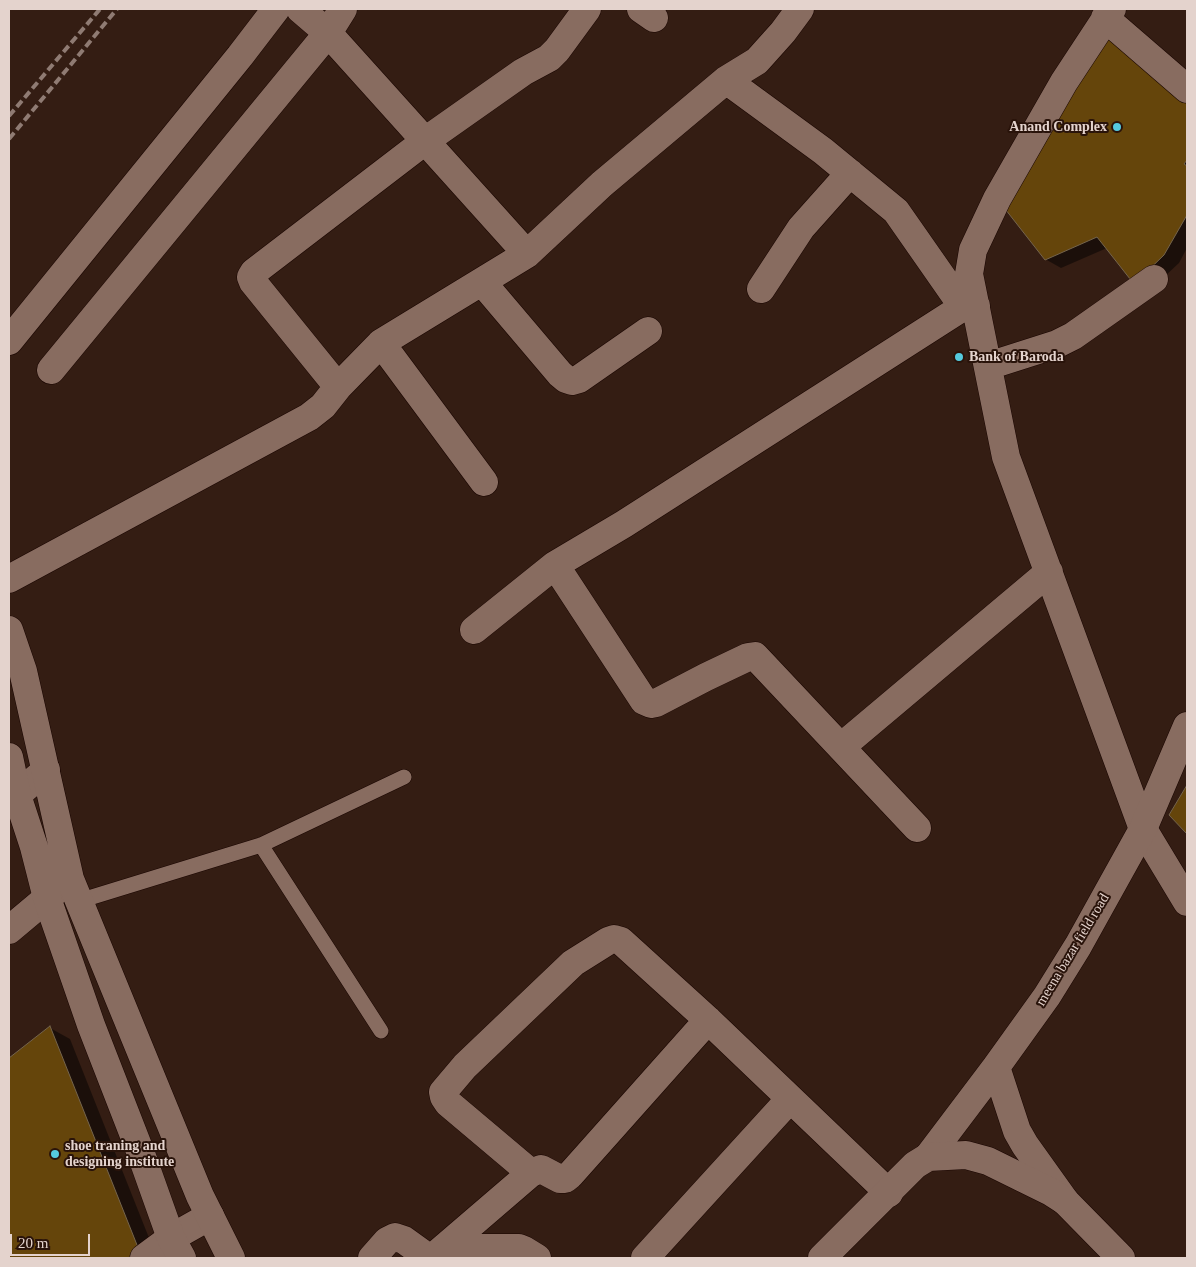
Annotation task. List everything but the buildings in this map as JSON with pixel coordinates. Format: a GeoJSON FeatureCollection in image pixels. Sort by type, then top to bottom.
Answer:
{"type":"FeatureCollection","features":[{"type":"Feature","properties":{"kind":"street"},"geometry":{"type":"LineString","coordinates":[[9,341],[276,9]]}},
{"type":"Feature","properties":{"kind":"street"},"geometry":{"type":"LineString","coordinates":[[300,9],[328,33],[527,254]]}},
{"type":"Feature","properties":{"kind":"street"},"geometry":{"type":"LineString","coordinates":[[51,370],[328,33],[343,9]]}},
{"type":"Feature","properties":{"kind":"street"},"geometry":{"type":"LineString","coordinates":[[338,387],[257,288],[251,277],[254,272],[425,141],[523,72],[549,58],[587,9]]}},
{"type":"Feature","properties":{"kind":"street"},"geometry":{"type":"LineString","coordinates":[[9,579],[309,417],[323,406],[338,387],[381,343],[527,254],[602,184],[726,80],[757,61],[783,32],[800,9]]}},
{"type":"Feature","properties":{"kind":"street"},"geometry":{"type":"LineString","coordinates":[[1187,88],[1109,13],[1064,82],[996,199],[974,250],[969,274],[969,306],[988,366],[1006,457],[1143,829],[1187,902]]}},
{"type":"Feature","properties":{"kind":"street"},"geometry":{"type":"LineString","coordinates":[[726,80],[823,151],[896,212],[969,306]]}},
{"type":"Feature","properties":{"kind":"street"},"geometry":{"type":"LineString","coordinates":[[761,289],[801,228],[850,174]]}},
{"type":"Feature","properties":{"kind":"street"},"geometry":{"type":"LineString","coordinates":[[988,366],[1057,344],[1073,336],[1154,280]]}},
{"type":"Feature","properties":{"kind":"street"},"geometry":{"type":"LineString","coordinates":[[482,282],[560,374],[572,381],[580,379],[648,331]]}},
{"type":"Feature","properties":{"kind":"street"},"geometry":{"type":"LineString","coordinates":[[474,630],[555,565],[624,524],[969,306]]}},
{"type":"Feature","properties":{"kind":"street"},"geometry":{"type":"LineString","coordinates":[[381,343],[484,482]]}},
{"type":"Feature","properties":{"kind":"street"},"geometry":{"type":"LineString","coordinates":[[555,565],[644,701],[651,704],[656,703],[748,657],[755,656],[917,828]]}},
{"type":"Feature","properties":{"kind":"street"},"geometry":{"type":"LineString","coordinates":[[841,747],[1049,572]]}},
{"type":"Feature","properties":{"kind":"street"},"geometry":{"type":"LineString","coordinates":[[9,630],[23,671],[74,890],[200,1196],[231,1258]]}},
{"type":"Feature","properties":{"kind":"street","name":"meena bazar field road"},"geometry":{"type":"LineString","coordinates":[[822,1258],[914,1166],[928,1157],[1047,996],[1078,946],[1143,829],[1187,726]]}},
{"type":"Feature","properties":{"kind":"street"},"geometry":{"type":"LineString","coordinates":[[9,757],[13,799],[34,847],[47,898],[91,1025],[177,1248]]}},
{"type":"Feature","properties":{"kind":"street"},"geometry":{"type":"LineString","coordinates":[[13,799],[46,770]]}},
{"type":"Feature","properties":{"kind":"street"},"geometry":{"type":"LineString","coordinates":[[9,930],[47,898],[74,890]]}},
{"type":"Feature","properties":{"kind":"street"},"geometry":{"type":"LineString","coordinates":[[531,1172],[448,1103],[443,1092],[465,1066],[573,963],[608,940],[619,940],[708,1020],[889,1193]]}},
{"type":"Feature","properties":{"kind":"street"},"geometry":{"type":"LineString","coordinates":[[435,1255],[531,1172],[541,1169],[560,1179],[570,1175],[708,1020]]}},
{"type":"Feature","properties":{"kind":"street"},"geometry":{"type":"LineString","coordinates":[[996,1066],[1017,1131],[1065,1202]]}},
{"type":"Feature","properties":{"kind":"street"},"geometry":{"type":"LineString","coordinates":[[645,1258],[790,1099]]}},
{"type":"Feature","properties":{"kind":"street"},"geometry":{"type":"LineString","coordinates":[[928,1157],[966,1155],[988,1161],[1051,1192],[1065,1202],[1121,1258]]}},
{"type":"Feature","properties":{"kind":"street"},"geometry":{"type":"LineString","coordinates":[[144,1258],[177,1248],[210,1216]]}},
{"type":"Feature","properties":{"kind":"street"},"geometry":{"type":"LineString","coordinates":[[372,1258],[387,1241],[395,1237],[435,1255],[518,1248],[536,1258]]}},
{"type":"Feature","properties":{"kind":"lane"},"geometry":{"type":"LineString","coordinates":[[74,890],[261,845],[404,776]]}},
{"type":"Feature","properties":{"kind":"lane"},"geometry":{"type":"LineString","coordinates":[[261,845],[382,1031]]}},
{"type":"Feature","properties":{"kind":"railway"},"geometry":{"type":"LineString","coordinates":[[9,116],[100,9]]}},
{"type":"Feature","properties":{"kind":"railway"},"geometry":{"type":"LineString","coordinates":[[9,139],[117,9]]}},
{"type":"Feature","properties":{"kind":"place","name":"Anand Complex"},"geometry":{"type":"Point","coordinates":[1117,127]}},
{"type":"Feature","properties":{"kind":"place","name":"Bank of Baroda"},"geometry":{"type":"Point","coordinates":[959,357]}},
{"type":"Feature","properties":{"kind":"place","name":"shoe traning and designing institute"},"geometry":{"type":"Point","coordinates":[55,1154]}}]}
